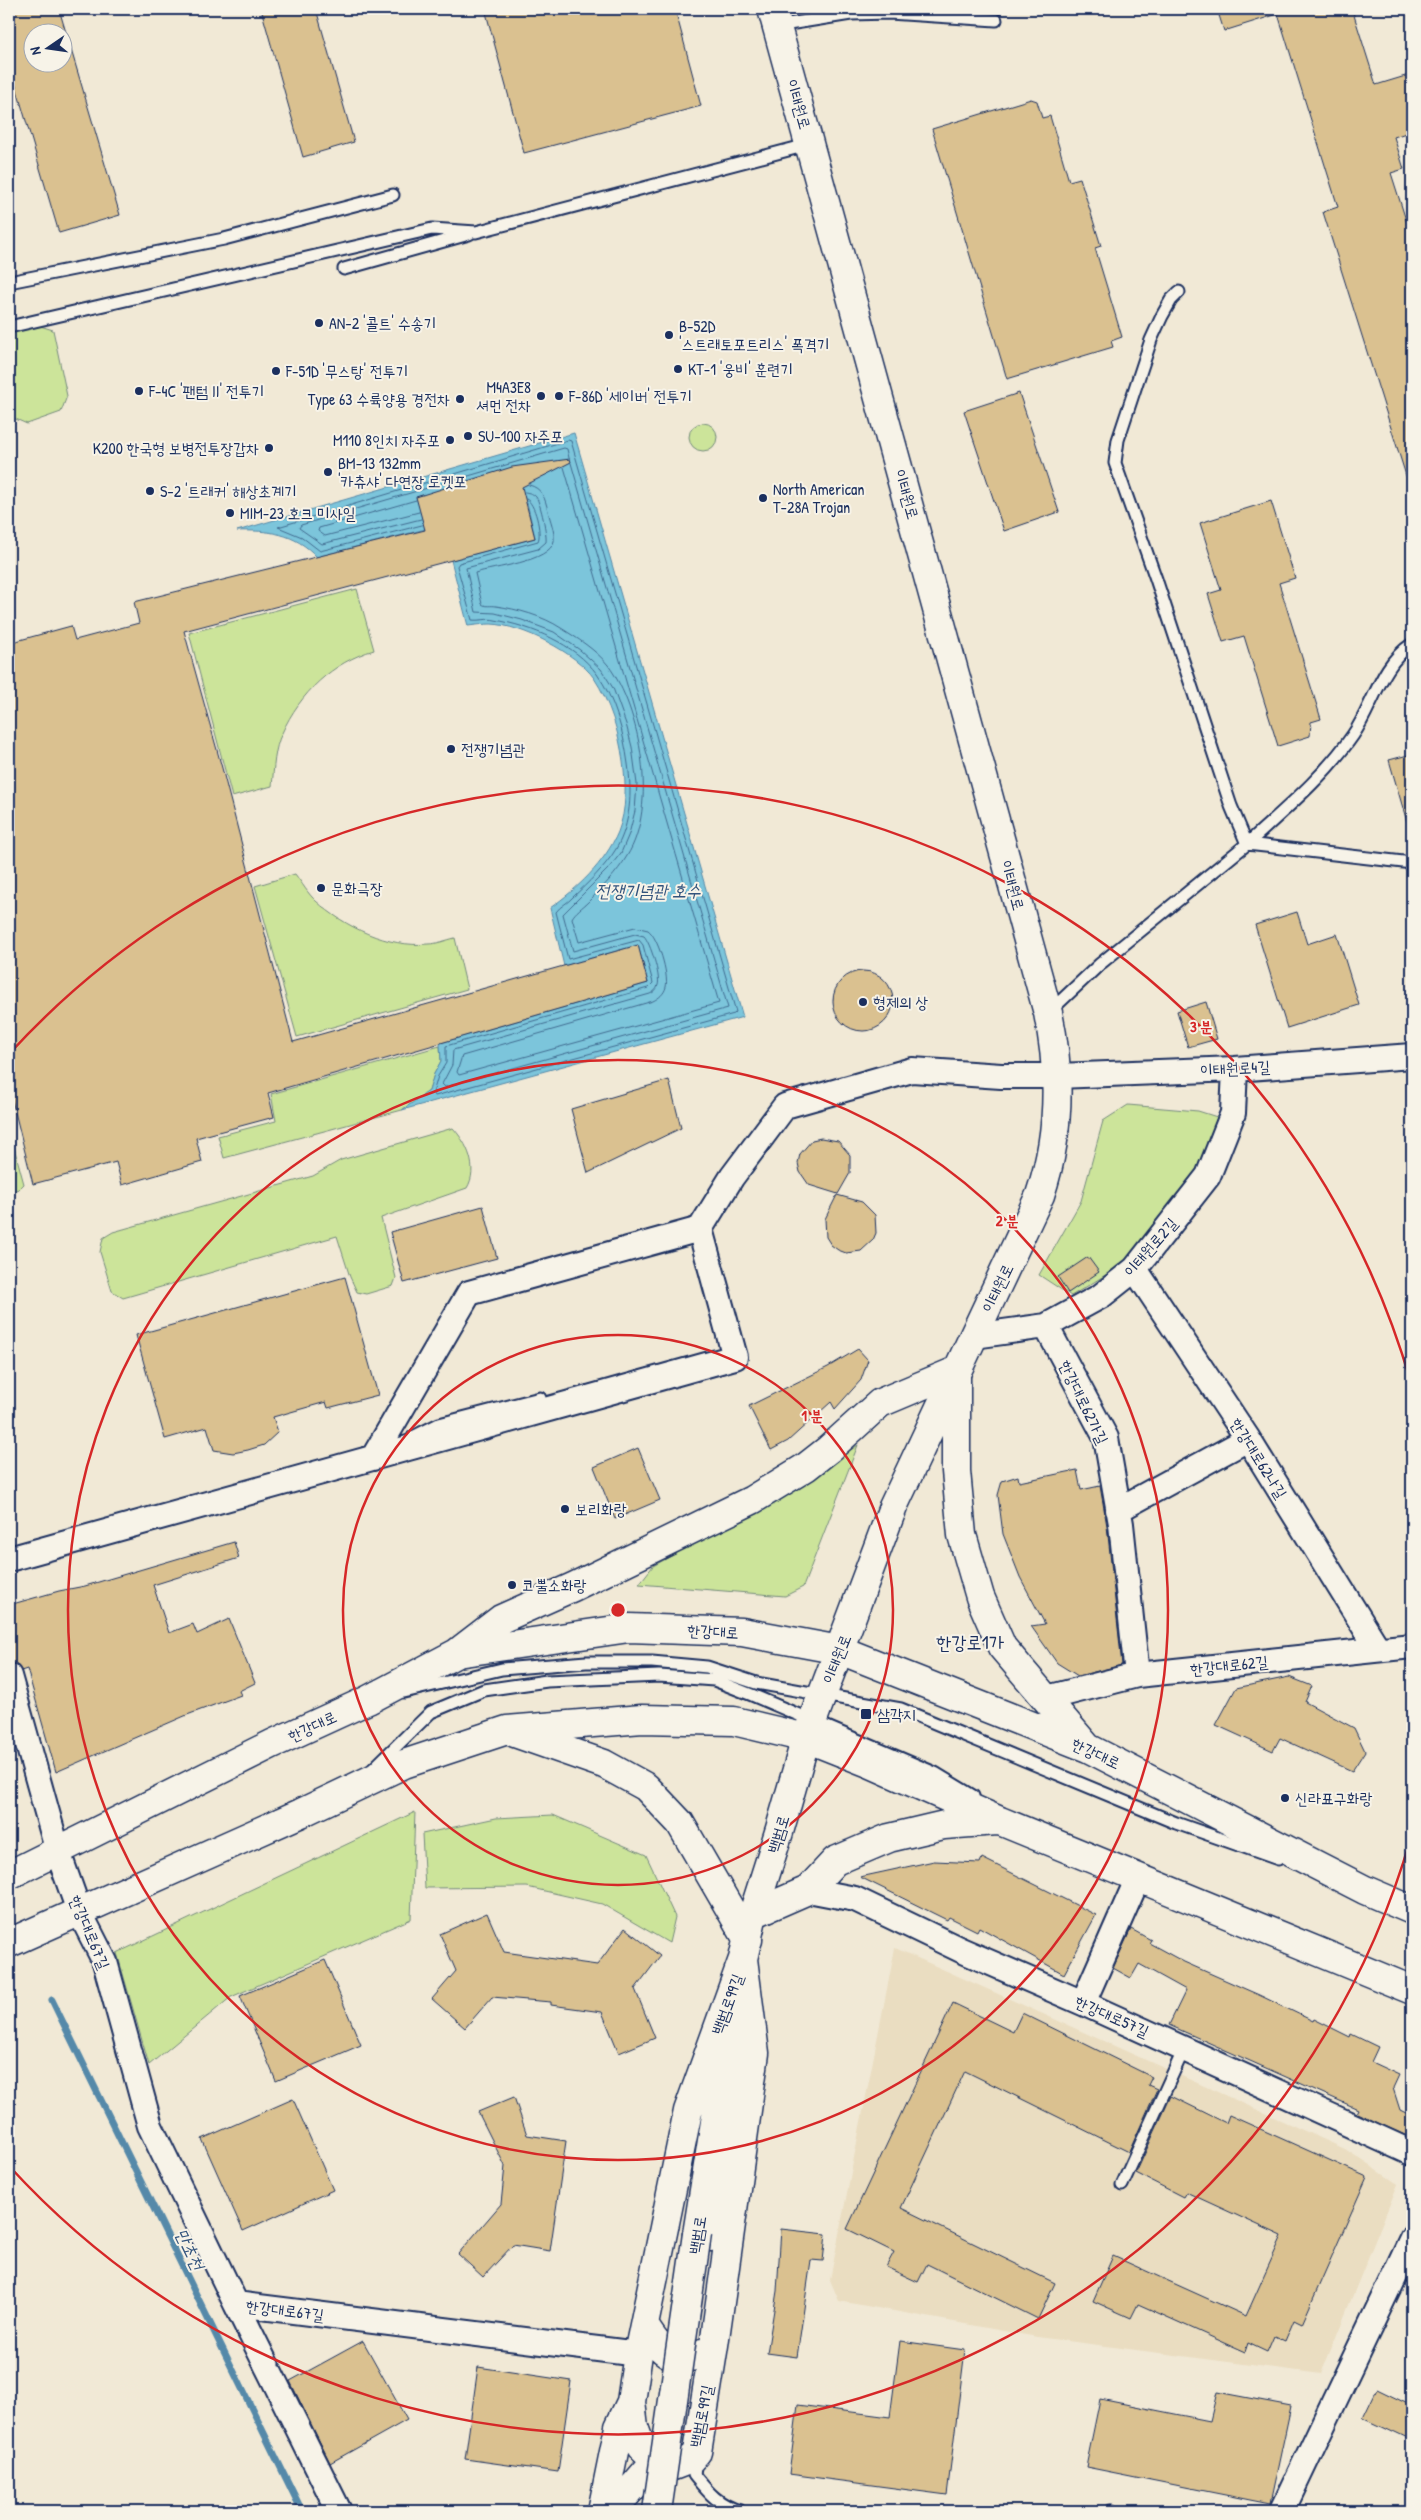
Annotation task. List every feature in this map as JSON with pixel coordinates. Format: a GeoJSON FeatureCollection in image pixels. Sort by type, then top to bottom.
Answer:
{"type":"FeatureCollection","features":[{"type":"Feature","properties":{"kind":"main road","name":"이태원로"},"geometry":{"type":"LineString","coordinates":[[774,17],[1048,1013],[1057,1076],[1055,1136],[1047,1174],[1036,1204],[893,1507],[809,1729]]}},
{"type":"Feature","properties":{"kind":"main road"},"geometry":{"type":"LineString","coordinates":[[457,1653],[501,1619],[573,1587],[752,1500],[814,1461],[880,1403],[956,1371],[957,1480],[962,1535],[977,1588],[1002,1647],[1048,1698],[1088,1748]]}},
{"type":"Feature","properties":{"kind":"main road","name":"한강대로"},"geometry":{"type":"LineString","coordinates":[[9,1875],[272,1744],[368,1700],[457,1653],[624,1628],[742,1632],[840,1650],[1088,1748],[1365,1890],[1412,1910]]}},
{"type":"Feature","properties":{"kind":"main road"},"geometry":{"type":"LineString","coordinates":[[9,1943],[404,1764],[507,1730],[642,1719],[734,1721],[809,1729],[869,1763],[1000,1821],[1412,1990]]}},
{"type":"Feature","properties":{"kind":"main road","name":"백범로"},"geometry":{"type":"LineString","coordinates":[[671,2511],[721,2080],[748,1938],[809,1729]]}},
{"type":"Feature","properties":{"kind":"main road"},"geometry":{"type":"LineString","coordinates":[[507,1730],[604,1764],[646,1787],[680,1823],[748,1938],[808,1890],[835,1861],[889,1838],[944,1826],[1000,1821]]}},
{"type":"Feature","properties":{"kind":"main road","name":"백범로99길"},"geometry":{"type":"LineString","coordinates":[[748,1938],[755,2053],[714,2345],[697,2452],[690,2459],[673,2466],[656,2460],[641,2446],[634,2427],[631,2402],[638,2354],[688,2111],[748,1938]]}},
{"type":"Feature","properties":{"kind":"main road","name":"백범로"},"geometry":{"type":"LineString","coordinates":[[657,2511],[704,2236]]}},
{"type":"Feature","properties":{"kind":"main road"},"geometry":{"type":"LineString","coordinates":[[644,2325],[657,2347],[666,2354],[683,2357],[697,2355],[714,2345]]}},
{"type":"Feature","properties":{"kind":"main road"},"geometry":{"type":"LineString","coordinates":[[602,2511],[619,2427],[631,2402]]}},
{"type":"Feature","properties":{"kind":"main road"},"geometry":{"type":"LineString","coordinates":[[602,2511],[626,2495],[656,2460]]}},
{"type":"Feature","properties":{"kind":"street","name":"이태원로4길"},"geometry":{"type":"LineString","coordinates":[[700,1229],[732,1177],[785,1106],[912,1070],[1001,1076],[1057,1076],[1235,1069],[1412,1056]]}},
{"type":"Feature","properties":{"kind":"street","name":"이태원로2길"},"geometry":{"type":"LineString","coordinates":[[974,1336],[1046,1326],[1101,1296],[1135,1269],[1208,1176],[1233,1113],[1235,1069]]}},
{"type":"Feature","properties":{"kind":"street"},"geometry":{"type":"LineString","coordinates":[[9,1559],[373,1458],[735,1357],[700,1229],[469,1293],[373,1458]]}},
{"type":"Feature","properties":{"kind":"street","name":"한강대로62나길"},"geometry":{"type":"LineString","coordinates":[[1135,1269],[1248,1439],[1378,1649]]}},
{"type":"Feature","properties":{"kind":"street","name":"한강대로62가길"},"geometry":{"type":"LineString","coordinates":[[1046,1326],[1106,1438],[1118,1510],[1137,1675]]}},
{"type":"Feature","properties":{"kind":"street"},"geometry":{"type":"LineString","coordinates":[[1118,1510],[1248,1439]]}},
{"type":"Feature","properties":{"kind":"street","name":"한강대로62길"},"geometry":{"type":"LineString","coordinates":[[1048,1698],[1137,1675],[1412,1646]]}},
{"type":"Feature","properties":{"kind":"street","name":"한강대로67길"},"geometry":{"type":"LineString","coordinates":[[9,1676],[58,1852],[80,1911],[104,1962],[150,2126],[236,2304],[638,2354]]}},
{"type":"Feature","properties":{"kind":"street"},"geometry":{"type":"LineString","coordinates":[[1084,2003],[1138,1878]]}},
{"type":"Feature","properties":{"kind":"street","name":"한강대로57길"},"geometry":{"type":"LineString","coordinates":[[808,1890],[855,1899],[961,1950],[1084,2003],[1412,2153]]}},
{"type":"Feature","properties":{"kind":"street"},"geometry":{"type":"LineString","coordinates":[[1282,2511],[1412,2238]]}},
{"type":"Feature","properties":{"kind":"street"},"geometry":{"type":"LineString","coordinates":[[236,2304],[339,2511]]}},
{"type":"Feature","properties":{"kind":"lane"},"geometry":{"type":"LineString","coordinates":[[774,17],[889,13],[996,20]]}},
{"type":"Feature","properties":{"kind":"lane"},"geometry":{"type":"LineString","coordinates":[[344,269],[476,232],[810,144]]}},
{"type":"Feature","properties":{"kind":"lane"},"geometry":{"type":"LineString","coordinates":[[9,282],[224,240],[392,195]]}},
{"type":"Feature","properties":{"kind":"lane"},"geometry":{"type":"LineString","coordinates":[[9,327],[432,229],[476,232]]}},
{"type":"Feature","properties":{"kind":"lane"},"geometry":{"type":"LineString","coordinates":[[1179,292],[1171,300],[1151,340],[1118,440],[1115,463],[1156,580],[1230,806],[1247,844]]}},
{"type":"Feature","properties":{"kind":"lane"},"geometry":{"type":"LineString","coordinates":[[1048,1013],[1100,964],[1247,844],[1317,779],[1354,734],[1394,660],[1412,644]]}},
{"type":"Feature","properties":{"kind":"lane"},"geometry":{"type":"LineString","coordinates":[[1247,844],[1412,863]]}},
{"type":"Feature","properties":{"kind":"lane"},"geometry":{"type":"LineString","coordinates":[[373,1458],[439,1424],[540,1398]]}},
{"type":"Feature","properties":{"kind":"lane"},"geometry":{"type":"LineString","coordinates":[[368,1700],[502,1669],[586,1662],[652,1662],[707,1667],[756,1684],[901,1708],[1176,1823],[1365,1890]]}},
{"type":"Feature","properties":{"kind":"lane"},"geometry":{"type":"LineString","coordinates":[[354,1788],[431,1712],[484,1690],[547,1681],[659,1676],[714,1680],[809,1729],[935,1773],[1037,1835]]}},
{"type":"Feature","properties":{"kind":"lane"},"geometry":{"type":"LineString","coordinates":[[1122,2185],[1184,2049]]}},
{"type":"Feature","properties":{"kind":"lane"},"geometry":{"type":"LineString","coordinates":[[697,2452],[694,2475],[715,2499],[726,2508],[740,2511]]}},
{"type":"Feature","properties":{"kind":"shaded area"},"geometry":{"type":"Polygon","coordinates":[[[895,1948],[1345,2149],[1398,2184],[1321,2374],[1037,2337],[839,2301],[830,2280],[895,1948]]]}},
{"type":"Feature","properties":{"kind":"green space"},"geometry":{"type":"Polygon","coordinates":[[[34,324],[53,330],[67,396],[61,412],[27,424],[9,416],[9,330],[34,324]]]}},
{"type":"Feature","properties":{"kind":"green space"},"geometry":{"type":"Polygon","coordinates":[[[703,423],[713,427],[717,437],[713,447],[703,451],[693,447],[689,437],[693,427],[703,423]]]}},
{"type":"Feature","properties":{"kind":"green space"},"geometry":{"type":"Polygon","coordinates":[[[357,589],[374,650],[345,662],[332,671],[308,692],[298,705],[289,718],[279,739],[272,786],[232,797],[189,633],[357,589]]]}},
{"type":"Feature","properties":{"kind":"green space"},"geometry":{"type":"Polygon","coordinates":[[[295,874],[313,898],[327,910],[368,934],[398,943],[413,944],[435,943],[455,938],[467,989],[297,1037],[255,886],[295,874]]]}},
{"type":"Feature","properties":{"kind":"green space"},"geometry":{"type":"Polygon","coordinates":[[[440,1046],[441,1061],[434,1074],[429,1091],[402,1110],[224,1158],[218,1136],[276,1121],[271,1094],[440,1046]]]}},
{"type":"Feature","properties":{"kind":"green space"},"geometry":{"type":"Polygon","coordinates":[[[1128,1105],[1198,1111],[1217,1117],[1200,1171],[1127,1262],[1071,1296],[1039,1275],[1081,1201],[1103,1121],[1128,1105]]]}},
{"type":"Feature","properties":{"kind":"green space"},"geometry":{"type":"Polygon","coordinates":[[[453,1128],[467,1148],[472,1164],[472,1172],[467,1188],[381,1218],[396,1278],[393,1286],[366,1294],[357,1292],[350,1277],[337,1236],[123,1298],[112,1291],[100,1252],[103,1238],[113,1232],[313,1176],[341,1160],[453,1128]]]}},
{"type":"Feature","properties":{"kind":"green space"},"geometry":{"type":"Polygon","coordinates":[[[9,1129],[24,1184],[19,1189],[9,1192],[9,1129]]]}},
{"type":"Feature","properties":{"kind":"green space"},"geometry":{"type":"Polygon","coordinates":[[[858,1445],[803,1587],[785,1596],[639,1584],[653,1566],[794,1489],[858,1445]]]}},
{"type":"Feature","properties":{"kind":"green space"},"geometry":{"type":"Polygon","coordinates":[[[415,1812],[411,1919],[231,1997],[149,2065],[117,1953],[415,1812]]]}},
{"type":"Feature","properties":{"kind":"green space"},"geometry":{"type":"Polygon","coordinates":[[[553,1815],[646,1855],[675,1917],[669,1943],[602,1904],[527,1887],[425,1888],[422,1834],[496,1818],[553,1815]]]}},
{"type":"Feature","properties":{"kind":"water","name":"전쟁기념관 호수"},"geometry":{"type":"Polygon","coordinates":[[[574,433],[743,1017],[402,1110],[429,1091],[434,1074],[441,1061],[440,1043],[648,983],[638,945],[564,966],[550,908],[598,865],[618,832],[623,815],[625,788],[623,761],[616,729],[600,687],[586,669],[575,659],[547,642],[518,629],[491,624],[468,626],[451,560],[535,538],[527,503],[317,557],[309,549],[290,538],[270,532],[237,531],[574,433]]]}},
{"type":"Feature","properties":{"kind":"building"},"geometry":{"type":"Polygon","coordinates":[[[9,9],[59,9],[63,22],[22,22],[22,72],[72,72],[72,53],[120,215],[59,233],[9,63],[9,9]]]}},
{"type":"Feature","properties":{"kind":"building"},"geometry":{"type":"Polygon","coordinates":[[[261,9],[316,9],[354,142],[303,157],[261,9]]]}},
{"type":"Feature","properties":{"kind":"building"},"geometry":{"type":"Polygon","coordinates":[[[485,9],[675,9],[701,106],[524,153],[485,9]]]}},
{"type":"Feature","properties":{"kind":"building"},"geometry":{"type":"Polygon","coordinates":[[[1217,9],[1352,9],[1376,85],[1412,74],[1412,131],[1394,137],[1404,169],[1391,173],[1412,239],[1412,481],[1408,482],[1323,212],[1338,207],[1278,14],[1224,31],[1217,9]]]}},
{"type":"Feature","properties":{"kind":"building"},"geometry":{"type":"Polygon","coordinates":[[[1031,99],[1037,101],[1042,118],[1050,116],[1069,181],[1080,178],[1101,246],[1095,248],[1122,337],[1111,341],[1113,347],[1007,379],[932,129],[1031,99]]]}},
{"type":"Feature","properties":{"kind":"building"},"geometry":{"type":"Polygon","coordinates":[[[1019,393],[1059,512],[1004,531],[964,411],[1019,393]]]}},
{"type":"Feature","properties":{"kind":"building"},"geometry":{"type":"Polygon","coordinates":[[[570,459],[571,462],[522,487],[535,538],[184,631],[222,768],[293,1042],[638,945],[648,983],[268,1093],[274,1117],[196,1138],[202,1162],[122,1185],[116,1162],[33,1184],[9,1088],[9,643],[71,626],[75,640],[139,623],[134,602],[425,530],[416,497],[512,467],[570,459]]]}},
{"type":"Feature","properties":{"kind":"building"},"geometry":{"type":"Polygon","coordinates":[[[1271,501],[1295,578],[1279,583],[1321,719],[1311,722],[1310,736],[1278,746],[1244,636],[1223,642],[1208,594],[1221,590],[1200,523],[1271,501]]]}},
{"type":"Feature","properties":{"kind":"building"},"geometry":{"type":"Polygon","coordinates":[[[1412,754],[1412,821],[1407,822],[1389,760],[1412,754]]]}},
{"type":"Feature","properties":{"kind":"building"},"geometry":{"type":"Polygon","coordinates":[[[1297,912],[1307,944],[1337,934],[1359,1005],[1287,1028],[1255,925],[1297,912]]]}},
{"type":"Feature","properties":{"kind":"building","name":"형제의 상"},"geometry":{"type":"Polygon","coordinates":[[[863,971],[880,976],[888,984],[893,1001],[888,1018],[880,1026],[863,1031],[846,1026],[838,1018],[833,1001],[838,984],[846,976],[863,971]]]}},
{"type":"Feature","properties":{"kind":"building"},"geometry":{"type":"Polygon","coordinates":[[[1206,1002],[1217,1039],[1188,1047],[1177,1011],[1206,1002]]]}},
{"type":"Feature","properties":{"kind":"building"},"geometry":{"type":"Polygon","coordinates":[[[669,1080],[681,1128],[588,1173],[571,1109],[669,1080]]]}},
{"type":"Feature","properties":{"kind":"building"},"geometry":{"type":"Polygon","coordinates":[[[821,1138],[838,1141],[850,1155],[850,1173],[838,1194],[809,1185],[800,1172],[798,1163],[800,1154],[812,1140],[821,1138]]]}},
{"type":"Feature","properties":{"kind":"building"},"geometry":{"type":"Polygon","coordinates":[[[837,1195],[862,1202],[875,1215],[876,1233],[873,1240],[861,1251],[846,1253],[838,1250],[831,1245],[826,1237],[825,1219],[837,1195]]]}},
{"type":"Feature","properties":{"kind":"building"},"geometry":{"type":"Polygon","coordinates":[[[483,1206],[497,1258],[404,1283],[390,1232],[483,1206]]]}},
{"type":"Feature","properties":{"kind":"building"},"geometry":{"type":"Polygon","coordinates":[[[1088,1257],[1099,1272],[1068,1293],[1058,1277],[1088,1257]]]}},
{"type":"Feature","properties":{"kind":"building"},"geometry":{"type":"Polygon","coordinates":[[[345,1277],[378,1395],[328,1408],[326,1402],[273,1417],[278,1432],[264,1445],[248,1450],[233,1453],[214,1450],[207,1427],[165,1439],[136,1335],[345,1277]]]}},
{"type":"Feature","properties":{"kind":"building"},"geometry":{"type":"Polygon","coordinates":[[[858,1349],[868,1360],[861,1380],[835,1409],[831,1402],[788,1441],[771,1450],[749,1406],[828,1367],[858,1349]]]}},
{"type":"Feature","properties":{"kind":"building"},"geometry":{"type":"Polygon","coordinates":[[[638,1448],[660,1500],[615,1519],[594,1467],[638,1448]]]}},
{"type":"Feature","properties":{"kind":"building"},"geometry":{"type":"Polygon","coordinates":[[[1077,1470],[1081,1490],[1100,1486],[1107,1526],[1122,1665],[1078,1676],[1057,1663],[1031,1626],[1045,1624],[1020,1577],[1003,1534],[998,1495],[1002,1481],[1018,1476],[1019,1482],[1077,1470]]]}},
{"type":"Feature","properties":{"kind":"building"},"geometry":{"type":"Polygon","coordinates":[[[234,1542],[239,1558],[153,1585],[169,1633],[193,1624],[197,1634],[229,1619],[255,1683],[239,1691],[241,1695],[187,1715],[56,1772],[27,1669],[21,1671],[18,1666],[11,1663],[9,1605],[85,1586],[234,1542]]]}},
{"type":"Feature","properties":{"kind":"building"},"geometry":{"type":"Polygon","coordinates":[[[1289,1677],[1312,1686],[1305,1702],[1354,1728],[1365,1751],[1352,1771],[1280,1738],[1273,1751],[1216,1725],[1236,1688],[1289,1677]]]}},
{"type":"Feature","properties":{"kind":"building"},"geometry":{"type":"Polygon","coordinates":[[[982,1858],[1096,1915],[1064,1974],[979,1927],[977,1931],[949,1917],[947,1920],[860,1877],[934,1861],[980,1863],[982,1858]]]}},
{"type":"Feature","properties":{"kind":"building"},"geometry":{"type":"Polygon","coordinates":[[[487,1913],[504,1952],[597,1965],[625,1928],[660,1956],[635,1989],[655,2038],[619,2053],[602,2012],[551,2005],[551,2002],[492,1997],[465,2028],[432,1999],[456,1971],[440,1934],[487,1913]]]}},
{"type":"Feature","properties":{"kind":"building"},"geometry":{"type":"Polygon","coordinates":[[[1131,1929],[1151,1940],[1149,1943],[1184,1962],[1313,2021],[1314,2019],[1350,2037],[1351,2034],[1378,2047],[1371,2062],[1399,2075],[1393,2088],[1400,2110],[1412,2116],[1412,2130],[1409,2137],[1356,2113],[1358,2109],[1169,2025],[1186,1990],[1139,1964],[1131,1978],[1113,1968],[1131,1929]]]}},
{"type":"Feature","properties":{"kind":"building"},"geometry":{"type":"Polygon","coordinates":[[[325,1960],[361,2045],[276,2081],[240,1996],[325,1960]]]}},
{"type":"Feature","properties":{"kind":"building"},"geometry":{"type":"Polygon","coordinates":[[[953,2003],[1013,2032],[1022,2013],[1152,2077],[1148,2085],[1157,2089],[1129,2152],[965,2071],[901,2208],[1055,2283],[1038,2319],[927,2264],[918,2282],[886,2267],[894,2252],[847,2229],[953,2003]]]}},
{"type":"Feature","properties":{"kind":"building"},"geometry":{"type":"Polygon","coordinates":[[[1171,2096],[1226,2123],[1229,2115],[1367,2177],[1302,2324],[1294,2320],[1285,2341],[1274,2336],[1267,2352],[1248,2343],[1245,2352],[1138,2304],[1131,2318],[1093,2301],[1113,2256],[1246,2316],[1282,2236],[1186,2192],[1183,2197],[1136,2173],[1171,2096]]]}},
{"type":"Feature","properties":{"kind":"building"},"geometry":{"type":"Polygon","coordinates":[[[514,2097],[527,2135],[566,2141],[550,2251],[513,2245],[483,2277],[458,2254],[501,2204],[505,2166],[478,2112],[514,2097]]]}},
{"type":"Feature","properties":{"kind":"building"},"geometry":{"type":"Polygon","coordinates":[[[293,2099],[333,2190],[243,2231],[202,2139],[293,2099]]]}},
{"type":"Feature","properties":{"kind":"building"},"geometry":{"type":"Polygon","coordinates":[[[781,2229],[826,2234],[823,2261],[811,2260],[797,2357],[767,2353],[777,2291],[781,2229]]]}},
{"type":"Feature","properties":{"kind":"building"},"geometry":{"type":"Polygon","coordinates":[[[363,2341],[407,2420],[330,2463],[290,2381],[363,2341]]]}},
{"type":"Feature","properties":{"kind":"building"},"geometry":{"type":"Polygon","coordinates":[[[900,2341],[965,2350],[947,2495],[789,2474],[798,2405],[890,2417],[900,2341]]]}},
{"type":"Feature","properties":{"kind":"building"},"geometry":{"type":"Polygon","coordinates":[[[478,2367],[571,2381],[558,2472],[465,2459],[478,2367]]]}},
{"type":"Feature","properties":{"kind":"building"},"geometry":{"type":"Polygon","coordinates":[[[1377,2389],[1412,2406],[1412,2441],[1363,2418],[1377,2389]]]}},
{"type":"Feature","properties":{"kind":"building"},"geometry":{"type":"Polygon","coordinates":[[[1217,2392],[1291,2406],[1270,2504],[1086,2467],[1100,2399],[1210,2421],[1217,2392]]]}},
{"type":"Feature","properties":{"kind":"waterway","name":"만초천"},"geometry":{"type":"LineString","coordinates":[[52,2000],[302,2511]]}},
{"type":"Feature","properties":{"kind":"place","name":"AN-2 '콜트' 수송기"},"geometry":{"type":"Point","coordinates":[319,323]}},
{"type":"Feature","properties":{"kind":"place","name":"B-52D '스트래토포트리스' 폭격기"},"geometry":{"type":"Point","coordinates":[669,335]}},
{"type":"Feature","properties":{"kind":"place","name":"KT-1 '웅비' 훈련기"},"geometry":{"type":"Point","coordinates":[678,369]}},
{"type":"Feature","properties":{"kind":"place","name":"F-51D '무스탕' 전투기"},"geometry":{"type":"Point","coordinates":[276,371]}},
{"type":"Feature","properties":{"kind":"place","name":"F-4C '팬텀 II' 전투기"},"geometry":{"type":"Point","coordinates":[139,391]}},
{"type":"Feature","properties":{"kind":"place","name":"M4A3E8 셔먼 전차"},"geometry":{"type":"Point","coordinates":[541,396]}},
{"type":"Feature","properties":{"kind":"place","name":"F-86D '세이버' 전투기"},"geometry":{"type":"Point","coordinates":[559,396]}},
{"type":"Feature","properties":{"kind":"place","name":"Type 63 수륙양용 경전차"},"geometry":{"type":"Point","coordinates":[460,399]}},
{"type":"Feature","properties":{"kind":"place","name":"SU-100 자주포"},"geometry":{"type":"Point","coordinates":[468,436]}},
{"type":"Feature","properties":{"kind":"place","name":"M110 8인치 자주포"},"geometry":{"type":"Point","coordinates":[450,440]}},
{"type":"Feature","properties":{"kind":"place","name":"K200 한국형 보병전투장갑차"},"geometry":{"type":"Point","coordinates":[269,448]}},
{"type":"Feature","properties":{"kind":"place","name":"BM-13 132mm '카츄샤' 다연장 로켓포"},"geometry":{"type":"Point","coordinates":[328,472]}},
{"type":"Feature","properties":{"kind":"place","name":"S-2 '트래커' 해상초계기"},"geometry":{"type":"Point","coordinates":[150,491]}},
{"type":"Feature","properties":{"kind":"place","name":"North American T-28A Trojan"},"geometry":{"type":"Point","coordinates":[763,498]}},
{"type":"Feature","properties":{"kind":"place","name":"MIM-23 호크 미사일"},"geometry":{"type":"Point","coordinates":[230,513]}},
{"type":"Feature","properties":{"kind":"place","name":"전쟁기념관"},"geometry":{"type":"Point","coordinates":[451,749]}},
{"type":"Feature","properties":{"kind":"place","name":"문화극장"},"geometry":{"type":"Point","coordinates":[321,888]}},
{"type":"Feature","properties":{"kind":"place","name":"형제의 상"},"geometry":{"type":"Point","coordinates":[863,1002]}},
{"type":"Feature","properties":{"kind":"place","name":"보리화랑"},"geometry":{"type":"Point","coordinates":[565,1509]}},
{"type":"Feature","properties":{"kind":"place","name":"코뿔소화랑"},"geometry":{"type":"Point","coordinates":[512,1585]}},
{"type":"Feature","properties":{"kind":"place","name":"삼각지"},"geometry":{"type":"Point","coordinates":[866,1714]}},
{"type":"Feature","properties":{"kind":"place","name":"신라표구화랑"},"geometry":{"type":"Point","coordinates":[1285,1798]}},
{"type":"Feature","properties":{"kind":"district","name":"한강로1가"},"geometry":{"type":"Point","coordinates":[970,1642]}}]}
